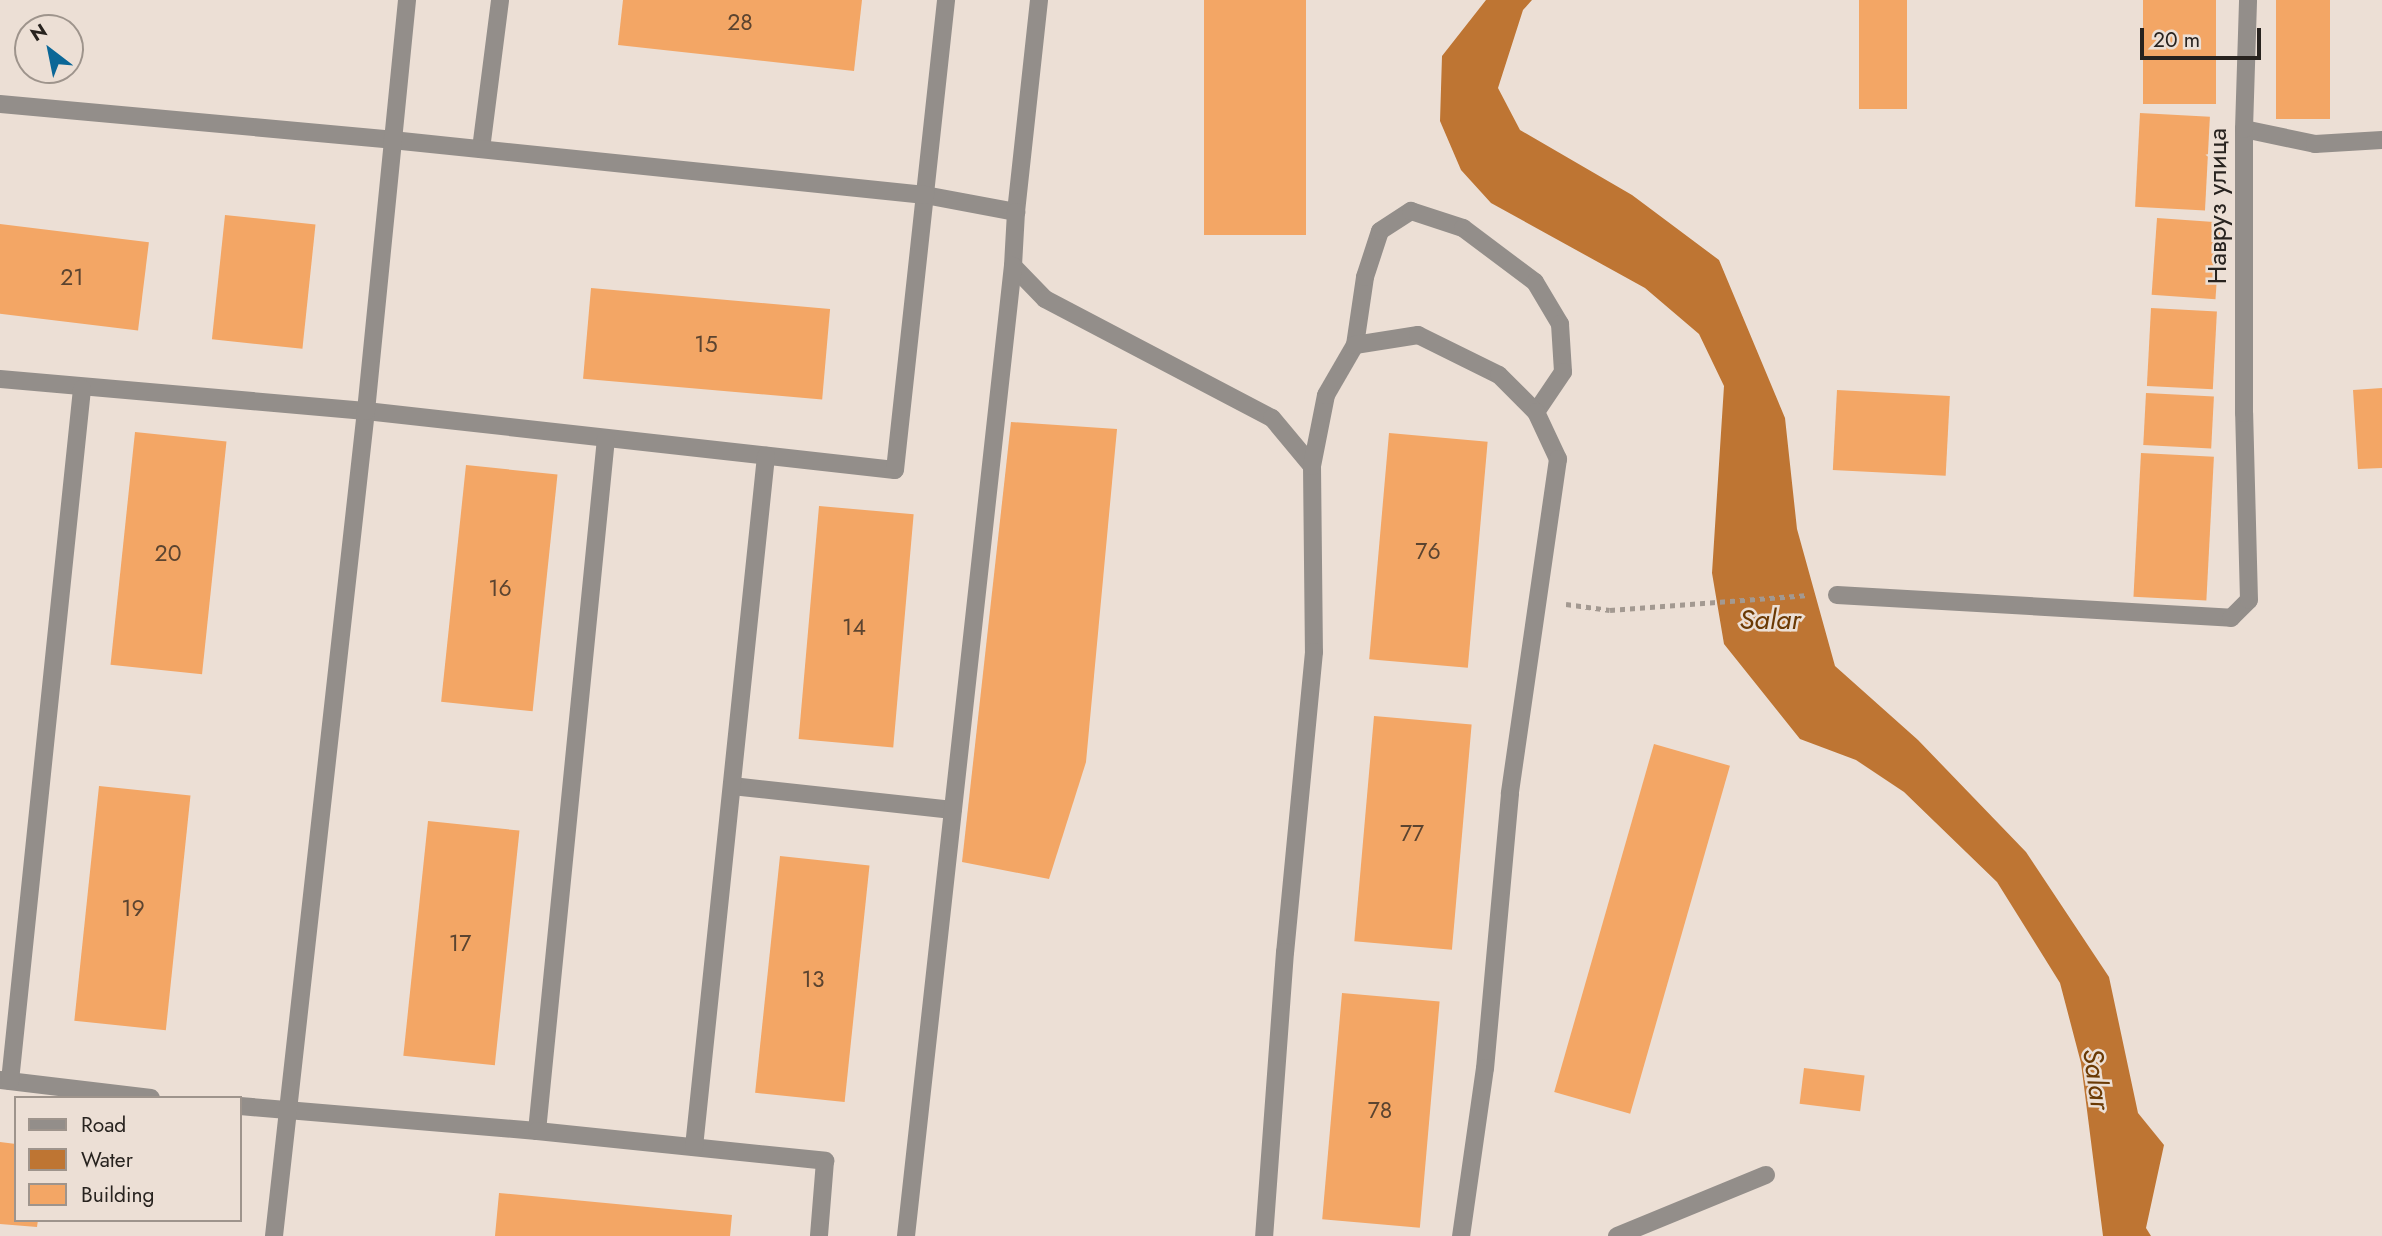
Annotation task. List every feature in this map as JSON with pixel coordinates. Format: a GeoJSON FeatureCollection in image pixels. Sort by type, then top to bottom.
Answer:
{"type":"FeatureCollection","features":[{"type":"Feature","properties":{"kind":"street"},"geometry":{"type":"LineString","coordinates":[[274,1236],[366,411],[407,0]]}},
{"type":"Feature","properties":{"kind":"street"},"geometry":{"type":"LineString","coordinates":[[481,149],[500,0]]}},
{"type":"Feature","properties":{"kind":"street"},"geometry":{"type":"LineString","coordinates":[[0,379],[82,389],[366,411],[895,470],[946,0]]}},
{"type":"Feature","properties":{"kind":"street"},"geometry":{"type":"LineString","coordinates":[[906,1236],[1013,266],[1016,212],[1039,0]]}},
{"type":"Feature","properties":{"kind":"street","name":"Навруз улица"},"geometry":{"type":"LineString","coordinates":[[1829,594],[2231,618],[2249,600],[2244,413],[2244,129],[2248,0]]}},
{"type":"Feature","properties":{"kind":"street"},"geometry":{"type":"LineString","coordinates":[[0,104],[392,140],[925,195],[1016,212]]}},
{"type":"Feature","properties":{"kind":"street"},"geometry":{"type":"LineString","coordinates":[[2244,129],[2315,144],[2382,140]]}},
{"type":"Feature","properties":{"kind":"street"},"geometry":{"type":"LineString","coordinates":[[1264,1236],[1285,953],[1314,652],[1312,466],[1326,396],[1355,345],[1365,277],[1380,231],[1411,211],[1463,228],[1535,282],[1560,324],[1563,372],[1536,412]]}},
{"type":"Feature","properties":{"kind":"street"},"geometry":{"type":"LineString","coordinates":[[1013,266],[1045,299],[1272,418],[1312,466]]}},
{"type":"Feature","properties":{"kind":"street"},"geometry":{"type":"LineString","coordinates":[[1355,345],[1418,335],[1499,375],[1536,412],[1558,459],[1510,794],[1485,1068],[1461,1236]]}},
{"type":"Feature","properties":{"kind":"street"},"geometry":{"type":"LineString","coordinates":[[82,389],[5,1080],[134,1096]]}},
{"type":"Feature","properties":{"kind":"street"},"geometry":{"type":"LineString","coordinates":[[537,1130],[606,438]]}},
{"type":"Feature","properties":{"kind":"street"},"geometry":{"type":"LineString","coordinates":[[694,1147],[766,456]]}},
{"type":"Feature","properties":{"kind":"street"},"geometry":{"type":"LineString","coordinates":[[732,786],[953,810]]}},
{"type":"Feature","properties":{"kind":"street"},"geometry":{"type":"LineString","coordinates":[[242,1106],[537,1130],[825,1161],[819,1236]]}},
{"type":"Feature","properties":{"kind":"street"},"geometry":{"type":"LineString","coordinates":[[1617,1236],[1766,1175]]}},
{"type":"Feature","properties":{"kind":"path"},"geometry":{"type":"LineString","coordinates":[[1538,600],[1610,610],[1829,594]]}},
{"type":"Feature","properties":{"kind":"water","name":"Salar"},"geometry":{"type":"Polygon","coordinates":[[[1486,0],[1532,0],[1523,10],[1498,88],[1520,130],[1632,195],[1719,260],[1785,418],[1797,529],[1835,666],[1918,740],[2026,852],[2109,977],[2138,1113],[2164,1145],[2146,1228],[2151,1236],[2103,1236],[2081,1063],[2060,983],[1997,882],[1904,792],[1856,760],[1800,739],[1724,644],[1712,573],[1724,386],[1699,334],[1645,288],[1491,203],[1461,170],[1440,121],[1442,56],[1486,0]]]}},
{"type":"Feature","properties":{"kind":"building"},"geometry":{"type":"Polygon","coordinates":[[[623,0],[862,0],[854,71],[618,45],[623,0]]]}},
{"type":"Feature","properties":{"kind":"building"},"geometry":{"type":"Polygon","coordinates":[[[1204,0],[1306,0],[1306,235],[1204,235],[1204,0]]]}},
{"type":"Feature","properties":{"kind":"building"},"geometry":{"type":"Polygon","coordinates":[[[1859,0],[1907,0],[1907,109],[1859,109],[1859,0]]]}},
{"type":"Feature","properties":{"kind":"building"},"geometry":{"type":"Polygon","coordinates":[[[2143,0],[2216,0],[2216,104],[2143,104],[2143,0]]]}},
{"type":"Feature","properties":{"kind":"building"},"geometry":{"type":"Polygon","coordinates":[[[2276,0],[2330,0],[2330,119],[2276,119],[2276,0]]]}},
{"type":"Feature","properties":{"kind":"building"},"geometry":{"type":"Polygon","coordinates":[[[2140,113],[2210,117],[2205,211],[2135,207],[2140,113]]]}},
{"type":"Feature","properties":{"kind":"building"},"geometry":{"type":"Polygon","coordinates":[[[225,215],[316,225],[302,349],[212,339],[225,215]]]}},
{"type":"Feature","properties":{"kind":"building"},"geometry":{"type":"Polygon","coordinates":[[[2157,218],[2221,222],[2215,299],[2152,295],[2157,218]]]}},
{"type":"Feature","properties":{"kind":"building"},"geometry":{"type":"Polygon","coordinates":[[[0,224],[149,242],[138,331],[0,314],[0,224]]]}},
{"type":"Feature","properties":{"kind":"building"},"geometry":{"type":"Polygon","coordinates":[[[591,288],[830,309],[822,400],[583,379],[591,288]]]}},
{"type":"Feature","properties":{"kind":"building"},"geometry":{"type":"Polygon","coordinates":[[[2151,308],[2217,311],[2213,389],[2147,386],[2151,308]]]}},
{"type":"Feature","properties":{"kind":"building"},"geometry":{"type":"Polygon","coordinates":[[[2382,388],[2382,468],[2358,469],[2353,390],[2382,388]]]}},
{"type":"Feature","properties":{"kind":"building"},"geometry":{"type":"Polygon","coordinates":[[[1837,390],[1950,396],[1946,476],[1833,470],[1837,390]]]}},
{"type":"Feature","properties":{"kind":"building"},"geometry":{"type":"Polygon","coordinates":[[[2146,393],[2214,397],[2211,448],[2143,445],[2146,393]]]}},
{"type":"Feature","properties":{"kind":"building"},"geometry":{"type":"Polygon","coordinates":[[[1011,422],[1117,429],[1086,762],[1049,879],[962,862],[1011,422]]]}},
{"type":"Feature","properties":{"kind":"building"},"geometry":{"type":"Polygon","coordinates":[[[135,432],[226,442],[202,674],[111,665],[135,432]]]}},
{"type":"Feature","properties":{"kind":"building"},"geometry":{"type":"Polygon","coordinates":[[[1389,433],[1488,442],[1468,668],[1369,659],[1389,433]]]}},
{"type":"Feature","properties":{"kind":"building"},"geometry":{"type":"Polygon","coordinates":[[[2141,453],[2214,457],[2206,601],[2133,597],[2141,453]]]}},
{"type":"Feature","properties":{"kind":"building"},"geometry":{"type":"Polygon","coordinates":[[[466,465],[557,475],[533,711],[441,702],[466,465]]]}},
{"type":"Feature","properties":{"kind":"building"},"geometry":{"type":"Polygon","coordinates":[[[819,506],[914,514],[893,747],[799,739],[819,506]]]}},
{"type":"Feature","properties":{"kind":"building"},"geometry":{"type":"Polygon","coordinates":[[[1374,716],[1472,725],[1452,950],[1354,941],[1374,716]]]}},
{"type":"Feature","properties":{"kind":"building"},"geometry":{"type":"Polygon","coordinates":[[[1654,744],[1730,766],[1630,1114],[1554,1092],[1654,744]]]}},
{"type":"Feature","properties":{"kind":"building"},"geometry":{"type":"Polygon","coordinates":[[[99,786],[190,796],[166,1030],[74,1021],[99,786]]]}},
{"type":"Feature","properties":{"kind":"building"},"geometry":{"type":"Polygon","coordinates":[[[428,821],[519,831],[495,1065],[403,1056],[428,821]]]}},
{"type":"Feature","properties":{"kind":"building"},"geometry":{"type":"Polygon","coordinates":[[[780,856],[870,865],[845,1102],[755,1093],[780,856]]]}},
{"type":"Feature","properties":{"kind":"building"},"geometry":{"type":"Polygon","coordinates":[[[1342,993],[1440,1002],[1420,1228],[1322,1219],[1342,993]]]}},
{"type":"Feature","properties":{"kind":"building"},"geometry":{"type":"Polygon","coordinates":[[[1804,1068],[1865,1075],[1860,1111],[1800,1104],[1804,1068]]]}},
{"type":"Feature","properties":{"kind":"building"},"geometry":{"type":"Polygon","coordinates":[[[0,1142],[14,1144],[14,1222],[38,1222],[37,1227],[0,1224],[0,1142]]]}},
{"type":"Feature","properties":{"kind":"building"},"geometry":{"type":"Polygon","coordinates":[[[499,1193],[732,1215],[730,1236],[495,1236],[499,1193]]]}}]}
